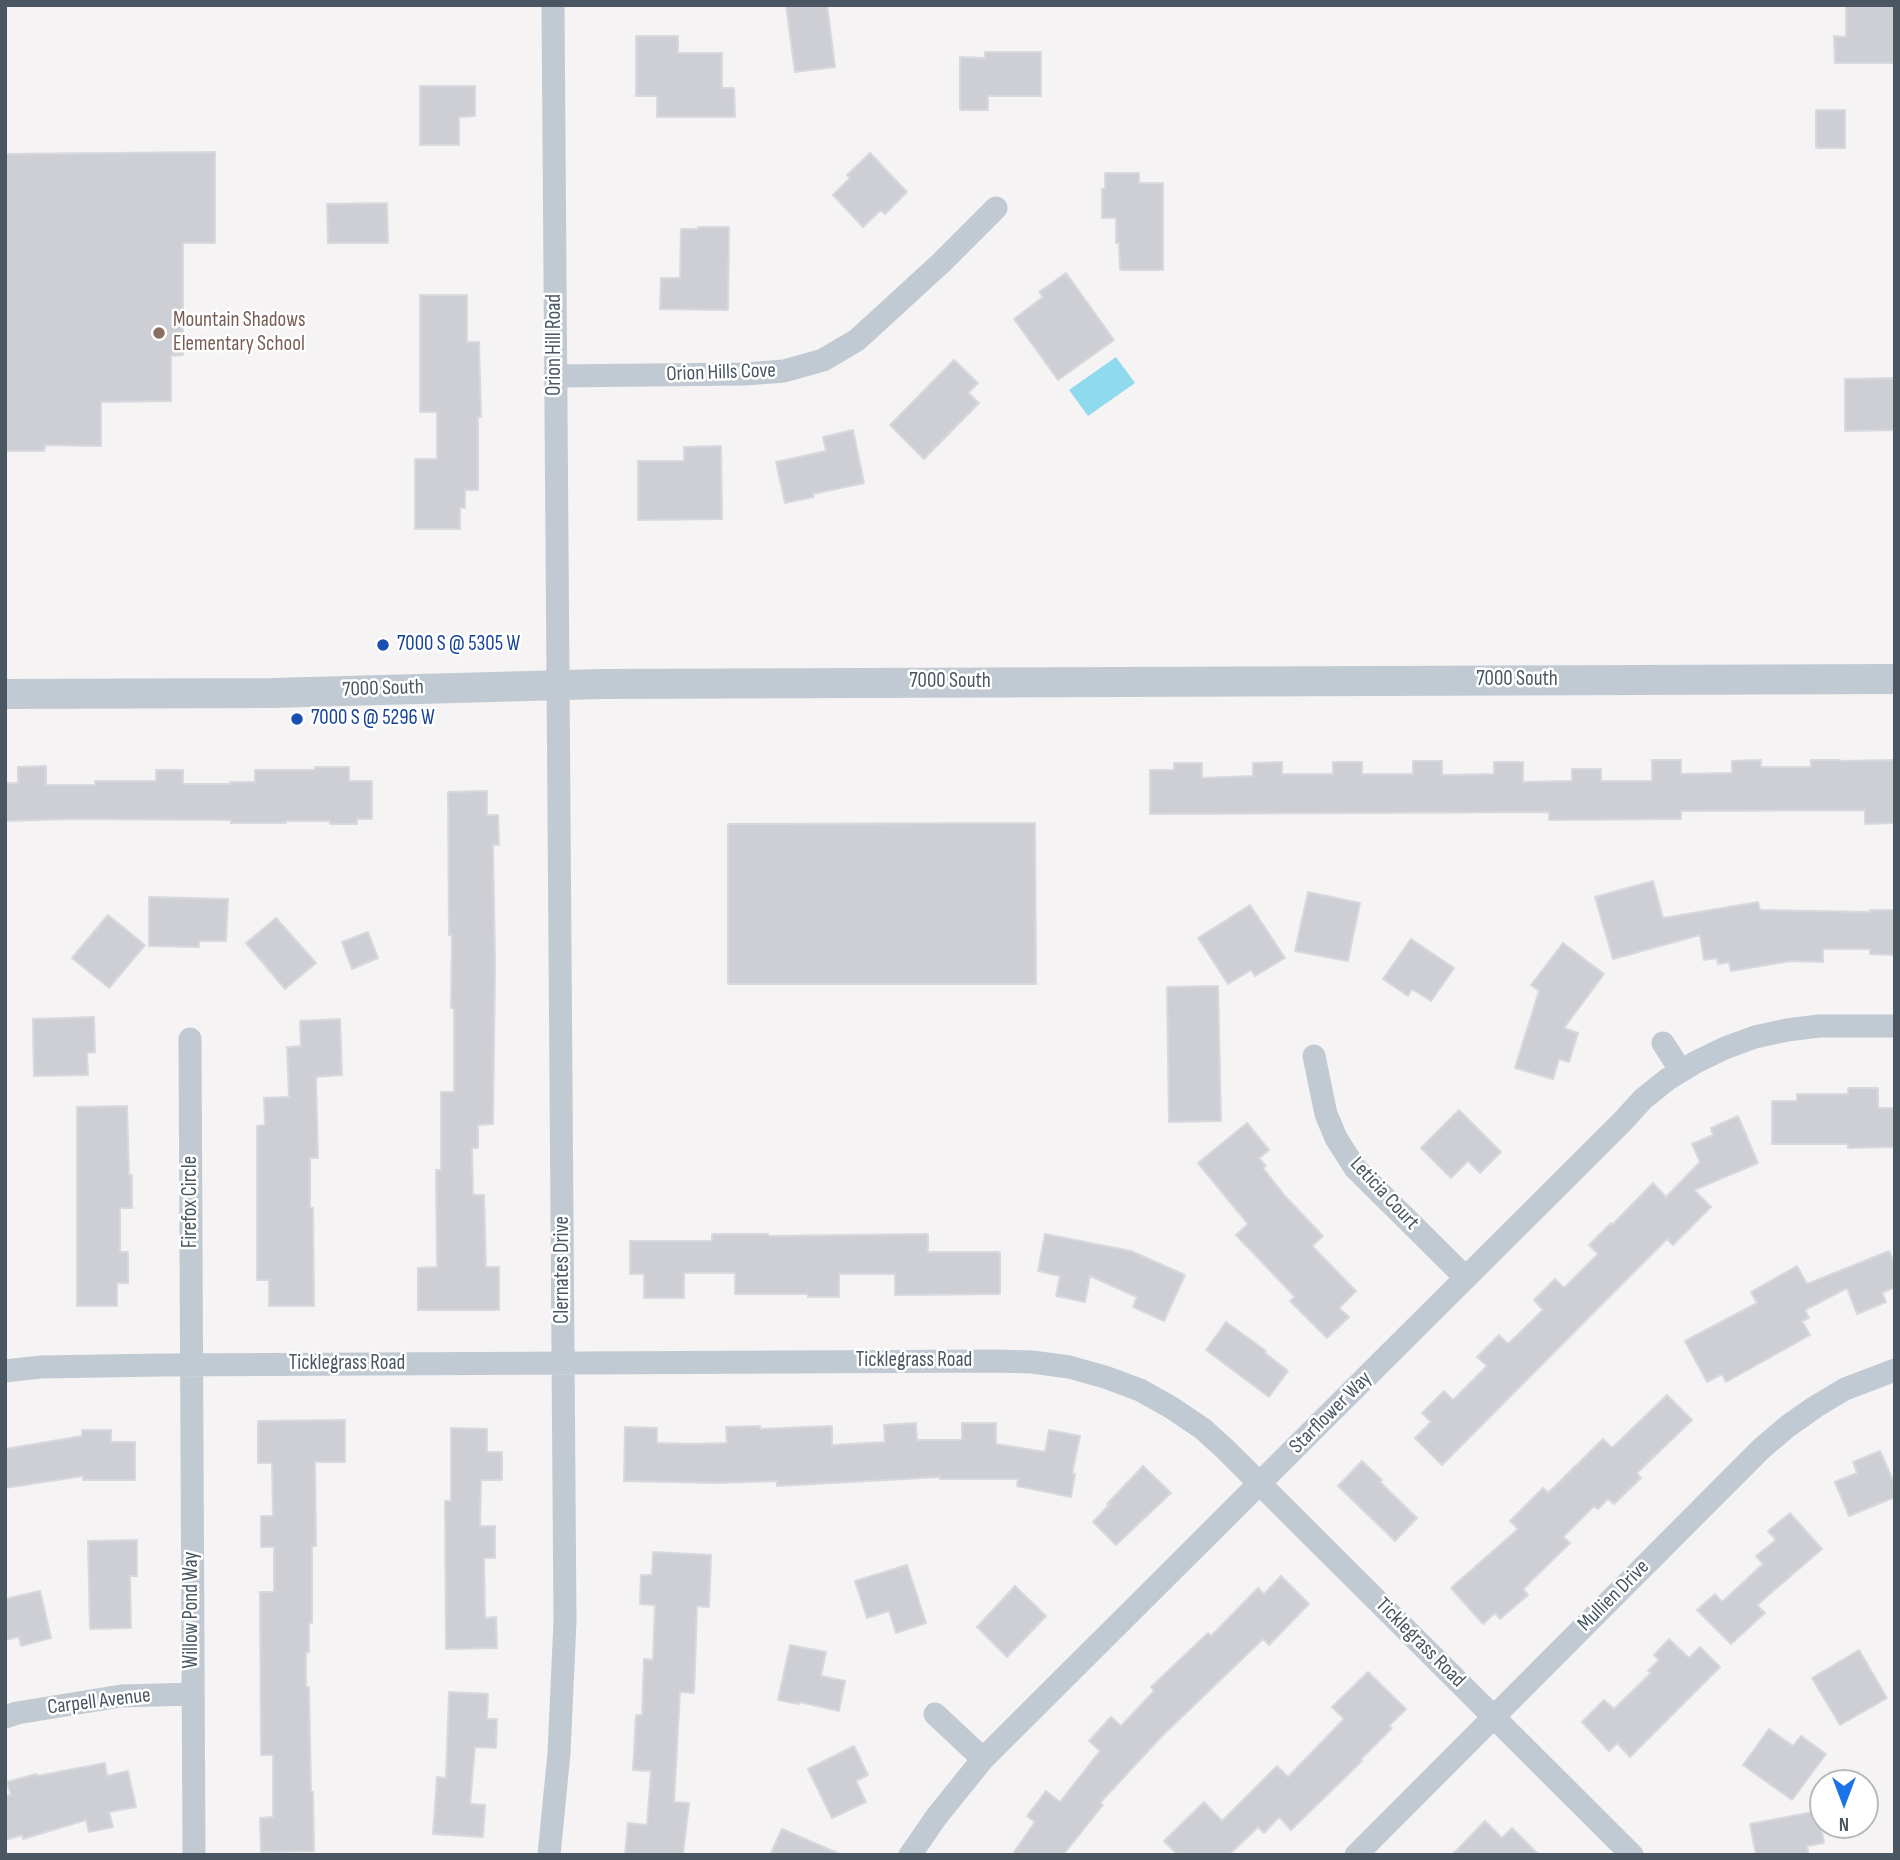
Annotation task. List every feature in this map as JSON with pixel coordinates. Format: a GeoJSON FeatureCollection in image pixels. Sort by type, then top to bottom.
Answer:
{"type":"FeatureCollection","features":[{"type":"Feature","properties":{"kind":"street","name":"Orion Hill Road"},"geometry":{"type":"LineString","coordinates":[[553,5],[557,684]]}},
{"type":"Feature","properties":{"kind":"street","name":"Orion Hills Cove"},"geometry":{"type":"LineString","coordinates":[[555,376],[745,374],[784,371],[822,359],[857,340],[942,263],[996,208]]}},
{"type":"Feature","properties":{"kind":"street","name":"7000 South"},"geometry":{"type":"LineString","coordinates":[[5,694],[272,693],[557,684],[1895,679]]}},
{"type":"Feature","properties":{"kind":"street","name":"Clernates Drive"},"geometry":{"type":"LineString","coordinates":[[549,1855],[559,1753],[565,1621],[557,684]]}},
{"type":"Feature","properties":{"kind":"street","name":"Starflower Way"},"geometry":{"type":"LineString","coordinates":[[911,1855],[937,1816],[983,1759],[1643,1099],[1696,1062],[1755,1037],[1819,1026],[1895,1026]]}},
{"type":"Feature","properties":{"kind":"street","name":"Firefox Circle"},"geometry":{"type":"LineString","coordinates":[[190,1039],[191,1365]]}},
{"type":"Feature","properties":{"kind":"street"},"geometry":{"type":"LineString","coordinates":[[1663,1043],[1681,1071]]}},
{"type":"Feature","properties":{"kind":"street","name":"Leticia Court"},"geometry":{"type":"LineString","coordinates":[[1314,1056],[1325,1114],[1355,1168],[1466,1278]]}},
{"type":"Feature","properties":{"kind":"street","name":"Ticklegrass Road"},"geometry":{"type":"LineString","coordinates":[[5,1371],[41,1367],[191,1365],[995,1360],[1069,1367],[1105,1377],[1140,1390],[1203,1429],[1632,1855]]}},
{"type":"Feature","properties":{"kind":"street","name":"Willow Pond Way"},"geometry":{"type":"LineString","coordinates":[[191,1365],[194,1855]]}},
{"type":"Feature","properties":{"kind":"street","name":"Mullien Drive"},"geometry":{"type":"LineString","coordinates":[[1356,1855],[1761,1449],[1788,1426],[1845,1389],[1895,1370]]}},
{"type":"Feature","properties":{"kind":"street","name":"Carpell Avenue"},"geometry":{"type":"LineString","coordinates":[[5,1717],[121,1696],[193,1694]]}},
{"type":"Feature","properties":{"kind":"street"},"geometry":{"type":"LineString","coordinates":[[935,1714],[983,1759]]}},
{"type":"Feature","properties":{"kind":"water"},"geometry":{"type":"Polygon","coordinates":[[[1116,357],[1135,383],[1088,416],[1069,390],[1116,357]]]}},
{"type":"Feature","properties":{"kind":"building"},"geometry":{"type":"Polygon","coordinates":[[[786,5],[827,5],[835,67],[795,72],[786,5]]]}},
{"type":"Feature","properties":{"kind":"building"},"geometry":{"type":"Polygon","coordinates":[[[1846,5],[1895,5],[1895,63],[1835,63],[1834,36],[1846,37],[1846,5]]]}},
{"type":"Feature","properties":{"kind":"building"},"geometry":{"type":"Polygon","coordinates":[[[636,36],[678,36],[678,53],[722,53],[722,88],[734,88],[735,117],[657,117],[657,96],[636,96],[636,36]]]}},
{"type":"Feature","properties":{"kind":"building"},"geometry":{"type":"Polygon","coordinates":[[[985,52],[1041,52],[1041,96],[988,96],[988,110],[960,110],[960,57],[985,58],[985,52]]]}},
{"type":"Feature","properties":{"kind":"building"},"geometry":{"type":"Polygon","coordinates":[[[420,86],[475,86],[475,116],[459,117],[459,145],[420,145],[420,86]]]}},
{"type":"Feature","properties":{"kind":"building"},"geometry":{"type":"Polygon","coordinates":[[[1816,110],[1845,110],[1845,148],[1816,148],[1816,110]]]}},
{"type":"Feature","properties":{"kind":"building"},"geometry":{"type":"Polygon","coordinates":[[[215,152],[215,243],[183,243],[183,355],[171,356],[171,401],[101,402],[101,446],[45,445],[44,451],[5,451],[5,154],[215,152]]]}},
{"type":"Feature","properties":{"kind":"building"},"geometry":{"type":"Polygon","coordinates":[[[870,153],[907,192],[885,214],[881,210],[863,227],[833,195],[850,178],[847,175],[870,153]]]}},
{"type":"Feature","properties":{"kind":"building"},"geometry":{"type":"Polygon","coordinates":[[[1105,173],[1139,173],[1139,183],[1163,183],[1163,270],[1120,270],[1116,218],[1102,218],[1105,173]]]}},
{"type":"Feature","properties":{"kind":"building"},"geometry":{"type":"Polygon","coordinates":[[[387,203],[388,243],[328,243],[327,204],[387,203]]]}},
{"type":"Feature","properties":{"kind":"building"},"geometry":{"type":"Polygon","coordinates":[[[729,227],[728,310],[660,309],[661,278],[680,278],[681,229],[729,227]]]}},
{"type":"Feature","properties":{"kind":"building"},"geometry":{"type":"Polygon","coordinates":[[[1066,273],[1114,340],[1058,380],[1014,319],[1043,297],[1039,292],[1066,273]]]}},
{"type":"Feature","properties":{"kind":"building"},"geometry":{"type":"Polygon","coordinates":[[[420,295],[467,295],[467,342],[479,342],[481,417],[478,417],[478,490],[465,490],[465,508],[460,508],[460,529],[415,529],[415,459],[437,459],[437,412],[420,412],[420,295]]]}},
{"type":"Feature","properties":{"kind":"building"},"geometry":{"type":"Polygon","coordinates":[[[954,360],[978,383],[968,393],[979,403],[924,459],[890,425],[954,360]]]}},
{"type":"Feature","properties":{"kind":"building"},"geometry":{"type":"Polygon","coordinates":[[[1895,378],[1895,430],[1845,431],[1845,379],[1895,378]]]}},
{"type":"Feature","properties":{"kind":"building"},"geometry":{"type":"Polygon","coordinates":[[[853,430],[864,483],[785,503],[776,462],[826,451],[823,437],[853,430]]]}},
{"type":"Feature","properties":{"kind":"building"},"geometry":{"type":"Polygon","coordinates":[[[721,446],[722,519],[638,520],[638,461],[684,461],[684,447],[721,446]]]}},
{"type":"Feature","properties":{"kind":"building"},"geometry":{"type":"Polygon","coordinates":[[[1652,760],[1681,760],[1681,774],[1732,773],[1732,761],[1761,760],[1761,767],[1811,767],[1811,760],[1895,760],[1895,823],[1865,824],[1865,810],[1681,811],[1681,819],[1549,820],[1549,812],[1150,814],[1150,770],[1174,770],[1174,763],[1202,763],[1202,778],[1253,776],[1253,763],[1282,762],[1282,774],[1333,774],[1333,762],[1362,762],[1362,774],[1413,774],[1413,761],[1442,761],[1442,775],[1494,774],[1494,762],[1523,762],[1523,782],[1572,781],[1572,769],[1601,769],[1601,781],[1652,781],[1652,760]]]}},
{"type":"Feature","properties":{"kind":"building"},"geometry":{"type":"Polygon","coordinates":[[[46,766],[46,785],[95,785],[95,781],[156,781],[156,770],[183,770],[183,784],[230,784],[255,782],[255,770],[349,767],[349,781],[372,781],[372,819],[357,819],[357,824],[330,824],[330,821],[231,823],[231,820],[5,821],[5,783],[18,783],[18,767],[46,766]]]}},
{"type":"Feature","properties":{"kind":"building"},"geometry":{"type":"Polygon","coordinates":[[[487,791],[487,815],[498,815],[499,845],[493,845],[493,1124],[478,1125],[478,1148],[472,1148],[473,1195],[484,1195],[486,1267],[499,1267],[499,1310],[418,1310],[418,1268],[437,1267],[436,1170],[441,1170],[441,1092],[454,1092],[448,792],[487,791]]]}},
{"type":"Feature","properties":{"kind":"building"},"geometry":{"type":"Polygon","coordinates":[[[1035,823],[1036,984],[728,984],[728,824],[1035,823]]]}},
{"type":"Feature","properties":{"kind":"building"},"geometry":{"type":"Polygon","coordinates":[[[1653,881],[1663,918],[1758,902],[1760,910],[1895,910],[1895,955],[1870,954],[1870,949],[1823,949],[1823,962],[1791,961],[1731,971],[1729,962],[1718,964],[1717,958],[1704,960],[1700,935],[1613,959],[1595,897],[1653,881]]]}},
{"type":"Feature","properties":{"kind":"building"},"geometry":{"type":"Polygon","coordinates":[[[1308,892],[1360,903],[1348,961],[1295,951],[1308,892]]]}},
{"type":"Feature","properties":{"kind":"building"},"geometry":{"type":"Polygon","coordinates":[[[149,897],[228,899],[226,941],[199,941],[199,947],[149,946],[149,897]]]}},
{"type":"Feature","properties":{"kind":"building"},"geometry":{"type":"Polygon","coordinates":[[[1250,905],[1285,958],[1255,976],[1251,970],[1228,984],[1198,938],[1250,905]]]}},
{"type":"Feature","properties":{"kind":"building"},"geometry":{"type":"Polygon","coordinates":[[[108,915],[145,945],[109,988],[72,958],[108,915]]]}},
{"type":"Feature","properties":{"kind":"building"},"geometry":{"type":"Polygon","coordinates":[[[276,918],[316,963],[285,989],[246,943],[276,918]]]}},
{"type":"Feature","properties":{"kind":"building"},"geometry":{"type":"Polygon","coordinates":[[[368,932],[378,958],[352,969],[342,942],[368,932]]]}},
{"type":"Feature","properties":{"kind":"building"},"geometry":{"type":"Polygon","coordinates":[[[1411,939],[1454,968],[1431,1001],[1412,989],[1408,996],[1383,979],[1411,939]]]}},
{"type":"Feature","properties":{"kind":"building"},"geometry":{"type":"Polygon","coordinates":[[[1563,943],[1604,974],[1564,1028],[1578,1033],[1569,1062],[1559,1059],[1553,1079],[1515,1068],[1539,991],[1531,985],[1563,943]]]}},
{"type":"Feature","properties":{"kind":"building"},"geometry":{"type":"Polygon","coordinates":[[[1218,986],[1221,1121],[1169,1122],[1167,987],[1218,986]]]}},
{"type":"Feature","properties":{"kind":"building"},"geometry":{"type":"Polygon","coordinates":[[[94,1017],[95,1052],[87,1053],[88,1075],[34,1076],[33,1019],[94,1017]]]}},
{"type":"Feature","properties":{"kind":"building"},"geometry":{"type":"Polygon","coordinates":[[[340,1019],[342,1075],[316,1077],[318,1158],[310,1158],[314,1306],[269,1306],[269,1280],[257,1280],[257,1126],[265,1125],[264,1098],[289,1097],[287,1047],[301,1046],[300,1021],[340,1019]]]}},
{"type":"Feature","properties":{"kind":"building"},"geometry":{"type":"Polygon","coordinates":[[[1848,1088],[1878,1088],[1878,1108],[1895,1108],[1895,1147],[1848,1148],[1848,1144],[1772,1144],[1772,1101],[1797,1101],[1797,1094],[1848,1094],[1848,1088]]]}},
{"type":"Feature","properties":{"kind":"building"},"geometry":{"type":"Polygon","coordinates":[[[127,1106],[132,1208],[120,1208],[120,1252],[128,1252],[128,1283],[117,1283],[117,1306],[77,1306],[77,1107],[127,1106]]]}},
{"type":"Feature","properties":{"kind":"building"},"geometry":{"type":"Polygon","coordinates":[[[1459,1110],[1501,1152],[1480,1173],[1468,1161],[1451,1178],[1421,1148],[1459,1110]]]}},
{"type":"Feature","properties":{"kind":"building"},"geometry":{"type":"Polygon","coordinates":[[[1738,1116],[1758,1163],[1694,1190],[1711,1207],[1673,1245],[1667,1239],[1442,1465],[1415,1438],[1431,1422],[1422,1413],[1444,1391],[1453,1400],[1487,1366],[1477,1357],[1499,1335],[1508,1344],[1543,1310],[1534,1300],[1555,1279],[1564,1288],[1598,1254],[1589,1245],[1611,1223],[1612,1225],[1653,1183],[1666,1197],[1700,1162],[1692,1144],[1713,1135],[1711,1128],[1738,1116]]]}},
{"type":"Feature","properties":{"kind":"building"},"geometry":{"type":"Polygon","coordinates":[[[1247,1123],[1269,1150],[1259,1158],[1266,1166],[1263,1168],[1323,1236],[1312,1246],[1356,1291],[1339,1308],[1349,1317],[1327,1338],[1290,1301],[1295,1297],[1236,1235],[1248,1224],[1198,1163],[1247,1123]]]}},
{"type":"Feature","properties":{"kind":"building"},"geometry":{"type":"Polygon","coordinates":[[[712,1234],[928,1234],[928,1252],[1000,1252],[1000,1294],[895,1295],[895,1274],[839,1274],[839,1297],[808,1297],[808,1294],[735,1294],[735,1273],[684,1273],[684,1298],[644,1298],[644,1274],[630,1274],[630,1241],[712,1241],[712,1234]]]}},
{"type":"Feature","properties":{"kind":"building"},"geometry":{"type":"Polygon","coordinates":[[[1045,1234],[1131,1251],[1185,1275],[1164,1321],[1133,1307],[1137,1297],[1090,1276],[1085,1302],[1056,1296],[1060,1276],[1038,1271],[1045,1234]]]}},
{"type":"Feature","properties":{"kind":"building"},"geometry":{"type":"Polygon","coordinates":[[[1889,1251],[1895,1265],[1895,1287],[1882,1293],[1886,1302],[1857,1314],[1847,1288],[1805,1310],[1809,1318],[1802,1321],[1810,1335],[1726,1382],[1722,1374],[1707,1382],[1685,1341],[1757,1303],[1751,1292],[1797,1266],[1807,1284],[1889,1251]]]}},
{"type":"Feature","properties":{"kind":"building"},"geometry":{"type":"Polygon","coordinates":[[[1226,1322],[1288,1371],[1269,1397],[1206,1350],[1226,1322]]]}},
{"type":"Feature","properties":{"kind":"building"},"geometry":{"type":"Polygon","coordinates":[[[1667,1395],[1692,1420],[1637,1473],[1641,1478],[1614,1504],[1608,1499],[1598,1509],[1594,1506],[1563,1537],[1570,1543],[1523,1589],[1528,1595],[1500,1619],[1495,1613],[1483,1624],[1451,1588],[1518,1529],[1510,1521],[1543,1488],[1548,1493],[1603,1439],[1612,1448],[1667,1395]]]}},
{"type":"Feature","properties":{"kind":"building"},"geometry":{"type":"Polygon","coordinates":[[[345,1420],[345,1462],[315,1462],[316,1546],[312,1546],[312,1623],[309,1623],[309,1652],[306,1652],[314,1851],[261,1852],[260,1818],[273,1817],[273,1755],[261,1755],[260,1592],[274,1592],[274,1547],[261,1547],[261,1516],[273,1516],[272,1463],[258,1463],[258,1421],[345,1420]]]}},
{"type":"Feature","properties":{"kind":"building"},"geometry":{"type":"Polygon","coordinates":[[[916,1423],[917,1440],[962,1440],[962,1423],[996,1423],[996,1444],[1045,1452],[1049,1430],[1080,1436],[1072,1474],[1075,1474],[1071,1497],[1017,1486],[1018,1479],[940,1477],[777,1486],[777,1481],[624,1481],[625,1427],[657,1428],[657,1443],[693,1444],[727,1443],[726,1427],[760,1426],[760,1429],[832,1426],[832,1445],[885,1442],[884,1425],[916,1423]]]}},
{"type":"Feature","properties":{"kind":"building"},"geometry":{"type":"Polygon","coordinates":[[[451,1428],[487,1429],[487,1452],[502,1452],[502,1480],[481,1480],[480,1526],[495,1526],[495,1558],[484,1558],[485,1618],[496,1617],[497,1648],[446,1649],[445,1501],[451,1501],[451,1428]]]}},
{"type":"Feature","properties":{"kind":"building"},"geometry":{"type":"Polygon","coordinates":[[[82,1430],[111,1430],[111,1442],[135,1442],[135,1480],[83,1480],[83,1476],[5,1488],[5,1449],[82,1436],[82,1430]]]}},
{"type":"Feature","properties":{"kind":"building"},"geometry":{"type":"Polygon","coordinates":[[[1880,1451],[1895,1485],[1895,1497],[1849,1516],[1835,1482],[1857,1473],[1853,1462],[1880,1451]]]}},
{"type":"Feature","properties":{"kind":"building"},"geometry":{"type":"Polygon","coordinates":[[[1362,1461],[1417,1518],[1395,1541],[1338,1486],[1362,1461]]]}},
{"type":"Feature","properties":{"kind":"building"},"geometry":{"type":"Polygon","coordinates":[[[1143,1466],[1171,1493],[1116,1545],[1093,1522],[1143,1466]]]}},
{"type":"Feature","properties":{"kind":"building"},"geometry":{"type":"Polygon","coordinates":[[[1790,1513],[1822,1549],[1757,1605],[1765,1613],[1731,1644],[1697,1610],[1715,1594],[1722,1602],[1763,1564],[1756,1556],[1776,1540],[1768,1531],[1790,1513]]]}},
{"type":"Feature","properties":{"kind":"building"},"geometry":{"type":"Polygon","coordinates":[[[137,1540],[137,1576],[130,1576],[131,1628],[90,1629],[88,1541],[137,1540]]]}},
{"type":"Feature","properties":{"kind":"building"},"geometry":{"type":"Polygon","coordinates":[[[653,1552],[711,1555],[709,1607],[697,1606],[694,1693],[680,1692],[674,1802],[689,1803],[683,1855],[625,1855],[628,1823],[647,1825],[651,1771],[633,1770],[636,1715],[642,1715],[644,1659],[653,1660],[655,1605],[640,1604],[641,1575],[652,1575],[653,1552]]]}},
{"type":"Feature","properties":{"kind":"building"},"geometry":{"type":"Polygon","coordinates":[[[907,1565],[926,1623],[896,1633],[889,1611],[867,1618],[855,1581],[907,1565]]]}},
{"type":"Feature","properties":{"kind":"building"},"geometry":{"type":"Polygon","coordinates":[[[1281,1576],[1309,1604],[1269,1645],[1263,1639],[1162,1736],[1100,1803],[1103,1805],[1063,1855],[1012,1855],[1035,1822],[1027,1816],[1046,1791],[1060,1802],[1100,1751],[1089,1741],[1111,1717],[1121,1726],[1154,1691],[1151,1687],[1208,1633],[1211,1636],[1258,1588],[1264,1594],[1281,1576]]]}},
{"type":"Feature","properties":{"kind":"building"},"geometry":{"type":"Polygon","coordinates":[[[1015,1586],[1046,1616],[1007,1657],[977,1627],[1015,1586]]]}},
{"type":"Feature","properties":{"kind":"building"},"geometry":{"type":"Polygon","coordinates":[[[40,1591],[51,1638],[21,1646],[19,1637],[5,1640],[5,1599],[40,1591]]]}},
{"type":"Feature","properties":{"kind":"building"},"geometry":{"type":"Polygon","coordinates":[[[1669,1639],[1689,1658],[1700,1647],[1720,1667],[1630,1757],[1617,1743],[1609,1751],[1582,1722],[1604,1700],[1614,1709],[1651,1673],[1648,1671],[1659,1660],[1654,1655],[1669,1639]]]}},
{"type":"Feature","properties":{"kind":"building"},"geometry":{"type":"Polygon","coordinates":[[[790,1645],[826,1652],[821,1676],[845,1681],[839,1711],[778,1700],[790,1645]]]}},
{"type":"Feature","properties":{"kind":"building"},"geometry":{"type":"Polygon","coordinates":[[[1859,1650],[1887,1698],[1840,1725],[1812,1678],[1859,1650]]]}},
{"type":"Feature","properties":{"kind":"building"},"geometry":{"type":"Polygon","coordinates":[[[1368,1672],[1406,1709],[1389,1726],[1392,1728],[1360,1760],[1362,1761],[1291,1830],[1279,1817],[1264,1833],[1258,1827],[1229,1855],[1178,1855],[1164,1841],[1204,1802],[1222,1821],[1277,1766],[1288,1777],[1344,1719],[1332,1707],[1368,1672]]]}},
{"type":"Feature","properties":{"kind":"building"},"geometry":{"type":"Polygon","coordinates":[[[449,1692],[488,1694],[487,1719],[497,1719],[496,1748],[475,1747],[470,1804],[485,1805],[483,1837],[433,1834],[437,1777],[446,1778],[449,1692]]]}},
{"type":"Feature","properties":{"kind":"building"},"geometry":{"type":"Polygon","coordinates":[[[1769,1729],[1793,1746],[1801,1736],[1826,1754],[1815,1769],[1809,1769],[1809,1777],[1792,1800],[1743,1765],[1769,1729]]]}},
{"type":"Feature","properties":{"kind":"building"},"geometry":{"type":"Polygon","coordinates":[[[854,1746],[868,1775],[856,1781],[866,1802],[832,1818],[808,1769],[854,1746]]]}},
{"type":"Feature","properties":{"kind":"building"},"geometry":{"type":"Polygon","coordinates":[[[105,1763],[107,1776],[128,1771],[136,1807],[109,1812],[113,1827],[89,1832],[86,1820],[23,1839],[22,1835],[5,1840],[5,1796],[11,1795],[7,1782],[36,1774],[37,1776],[105,1763]]]}},
{"type":"Feature","properties":{"kind":"building"},"geometry":{"type":"Polygon","coordinates":[[[1809,1813],[1809,1839],[1823,1839],[1824,1843],[1807,1846],[1809,1855],[1756,1855],[1750,1824],[1809,1813]]]}},
{"type":"Feature","properties":{"kind":"building"},"geometry":{"type":"Polygon","coordinates":[[[1485,1821],[1502,1838],[1512,1828],[1539,1855],[1452,1855],[1485,1821]]]}},
{"type":"Feature","properties":{"kind":"building"},"geometry":{"type":"Polygon","coordinates":[[[782,1829],[842,1855],[770,1855],[782,1829]]]}},
{"type":"Feature","properties":{"kind":"place","name":"Mountain Shadows Elementary School"},"geometry":{"type":"Point","coordinates":[159,333]}},
{"type":"Feature","properties":{"kind":"place","name":"7000 S @ 5305 W"},"geometry":{"type":"Point","coordinates":[383,645]}},
{"type":"Feature","properties":{"kind":"place","name":"7000 S @ 5296 W"},"geometry":{"type":"Point","coordinates":[297,719]}}]}
